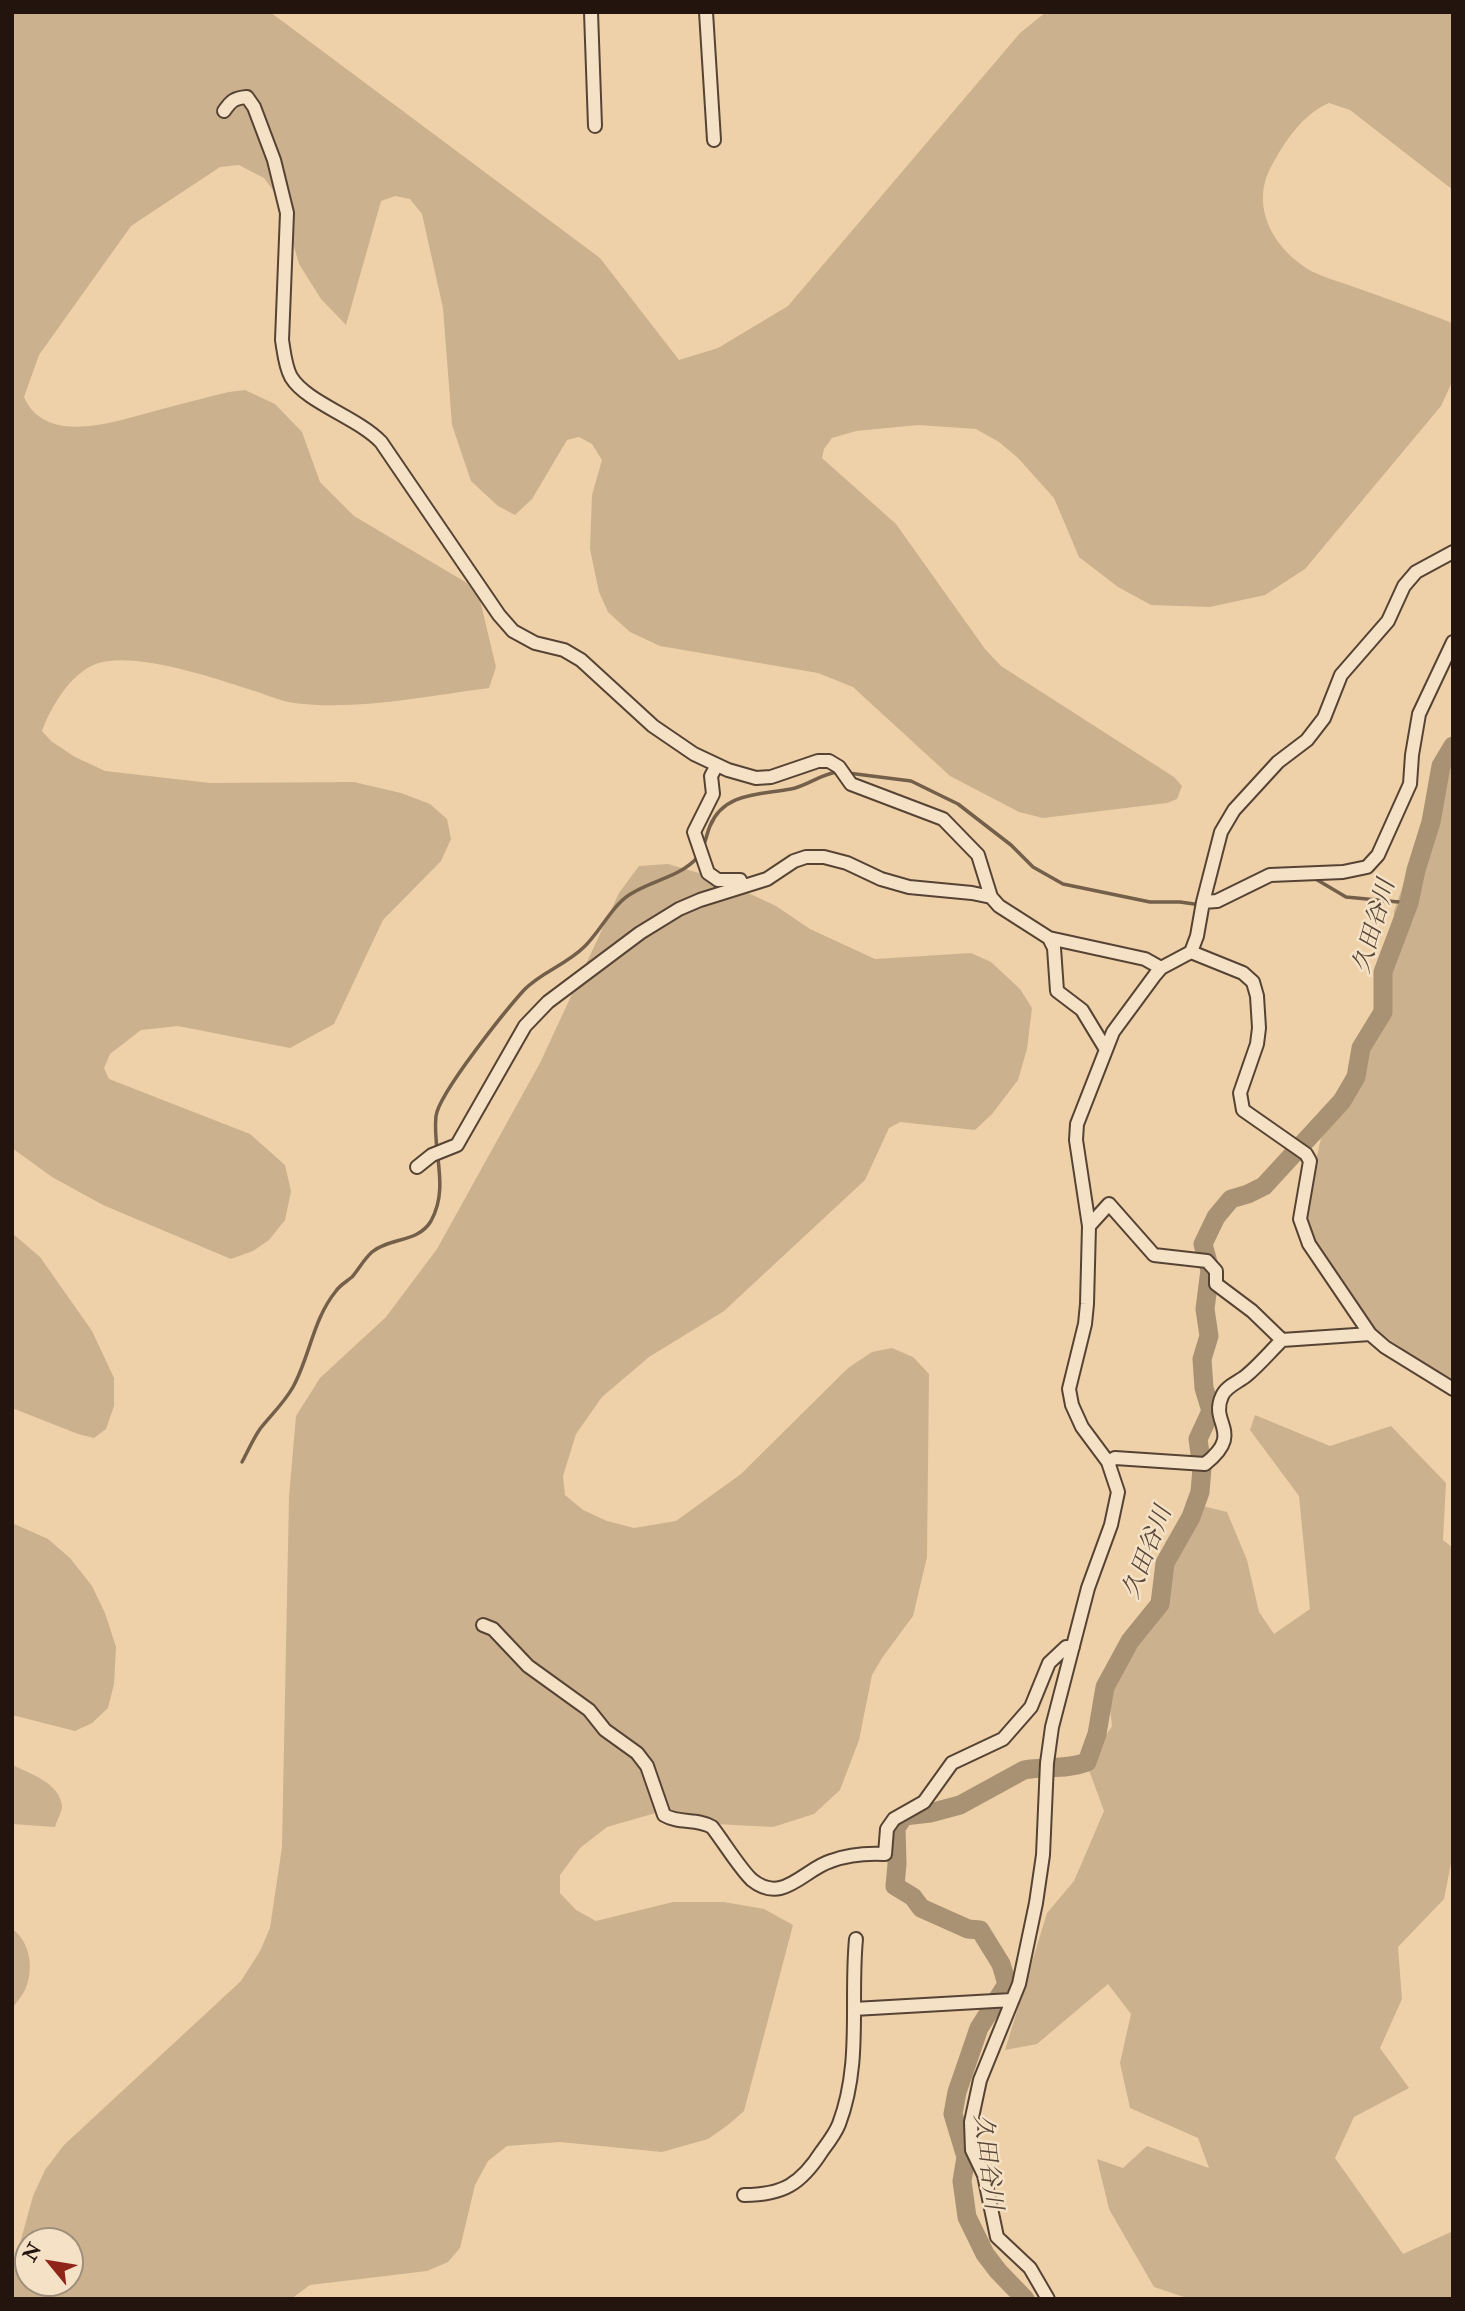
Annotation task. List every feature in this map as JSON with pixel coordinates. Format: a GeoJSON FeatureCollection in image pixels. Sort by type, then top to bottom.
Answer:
{"type":"FeatureCollection","features":[{"type":"Feature","properties":{"kind":"street"},"geometry":{"type":"LineString","coordinates":[[591,12],[595,126]]}},
{"type":"Feature","properties":{"kind":"street"},"geometry":{"type":"LineString","coordinates":[[706,12],[714,140]]}},
{"type":"Feature","properties":{"kind":"street"},"geometry":{"type":"LineString","coordinates":[[224,111],[232,100],[239,97],[247,97],[254,107],[274,160],[284,200],[287,246],[282,340],[290,376],[302,390],[368,428],[381,442],[499,615],[513,631],[535,643],[564,650],[581,660],[653,726],[694,754],[717,765],[756,778],[771,777],[818,761],[830,761],[839,767],[851,784],[943,818],[978,855],[991,897],[999,906],[1049,938],[1145,959],[1161,968]]}},
{"type":"Feature","properties":{"kind":"street"},"geometry":{"type":"LineString","coordinates":[[1048,2299],[1030,2268],[997,2237],[984,2175],[972,2150],[971,2122],[980,2080],[1007,2000],[1018,1984],[1036,1903],[1043,1855],[1047,1763],[1052,1727],[1088,1588],[1111,1525],[1118,1492],[1108,1462],[1082,1427],[1072,1405],[1069,1389],[1086,1314],[1089,1226],[1076,1140],[1077,1124],[1112,1032],[1161,968],[1191,951],[1197,936],[1221,832],[1234,810],[1278,762],[1307,740],[1324,718],[1341,675],[1388,621],[1404,586],[1416,572],[1453,552]]}},
{"type":"Feature","properties":{"kind":"street"},"geometry":{"type":"LineString","coordinates":[[1203,902],[1217,901],[1270,875],[1331,873],[1367,867],[1378,855],[1410,784],[1419,715],[1453,642]]}},
{"type":"Feature","properties":{"kind":"street"},"geometry":{"type":"LineString","coordinates":[[717,765],[711,776],[713,794],[694,832],[708,873],[718,880],[740,880],[743,886]]}},
{"type":"Feature","properties":{"kind":"street"},"geometry":{"type":"LineString","coordinates":[[417,1167],[432,1155],[457,1145],[525,1026],[548,1002],[640,933],[679,909],[767,879],[794,861],[806,857],[824,857],[847,863],[880,879],[909,887],[991,897]]}},
{"type":"Feature","properties":{"kind":"street"},"geometry":{"type":"LineString","coordinates":[[1049,938],[1054,948],[1057,991],[1082,1010],[1105,1048]]}},
{"type":"Feature","properties":{"kind":"street"},"geometry":{"type":"LineString","coordinates":[[1191,951],[1243,973],[1253,982],[1257,996],[1259,1028],[1257,1044],[1240,1093],[1243,1110],[1287,1139],[1306,1154],[1310,1161],[1300,1219],[1309,1244],[1370,1334],[1385,1347],[1453,1389]]}},
{"type":"Feature","properties":{"kind":"street"},"geometry":{"type":"LineString","coordinates":[[1089,1226],[1109,1204],[1154,1255],[1207,1261],[1216,1271],[1216,1284],[1252,1311],[1282,1340],[1370,1334]]}},
{"type":"Feature","properties":{"kind":"street"},"geometry":{"type":"LineString","coordinates":[[1108,1462],[1115,1458],[1205,1464],[1217,1454],[1225,1441],[1218,1404],[1223,1392],[1247,1375],[1282,1340]]}},
{"type":"Feature","properties":{"kind":"street"},"geometry":{"type":"LineString","coordinates":[[483,1625],[493,1629],[528,1667],[589,1710],[605,1730],[637,1753],[647,1766],[664,1815],[673,1820],[705,1823],[712,1827],[752,1880],[768,1888],[779,1889],[831,1861],[871,1853],[885,1854],[887,1829],[894,1819],[923,1802],[952,1763],[1003,1739],[1031,1707],[1049,1663],[1066,1647],[1073,1647]]}},
{"type":"Feature","properties":{"kind":"street"},"geometry":{"type":"LineString","coordinates":[[744,2195],[763,2195],[798,2182],[810,2171],[838,2126],[853,2070],[856,2037],[853,1977],[856,1939]]}},
{"type":"Feature","properties":{"kind":"street"},"geometry":{"type":"LineString","coordinates":[[854,2009],[1007,2000]]}},
{"type":"Feature","properties":{"kind":"shaded area"},"geometry":{"type":"Polygon","coordinates":[[[12,12],[270,12],[600,258],[679,360],[718,348],[788,306],[1020,33],[1046,12],[1453,12],[1453,190],[1350,110],[1329,103],[1303,121],[1289,138],[1272,165],[1265,181],[1263,196],[1264,212],[1269,226],[1277,240],[1299,263],[1323,276],[1450,322],[1453,326],[1453,380],[1441,406],[1305,569],[1265,595],[1210,607],[1151,605],[1118,587],[1079,557],[1054,498],[1018,458],[999,442],[976,429],[918,425],[856,431],[832,438],[824,449],[822,458],[896,524],[985,649],[1001,666],[1174,777],[1182,786],[1177,799],[1167,803],[1043,818],[1019,812],[950,776],[853,687],[818,673],[660,646],[630,632],[608,612],[599,592],[590,549],[592,495],[602,460],[592,444],[579,437],[567,440],[532,499],[515,515],[498,506],[471,481],[452,425],[443,308],[422,214],[410,199],[395,196],[381,201],[346,325],[321,299],[299,264],[281,201],[264,178],[239,165],[220,167],[131,226],[39,355],[24,397],[34,412],[48,422],[83,426],[121,420],[245,390],[275,404],[302,432],[320,482],[354,516],[467,583],[480,600],[496,667],[489,688],[392,702],[318,705],[288,702],[176,668],[119,660],[92,665],[82,671],[65,689],[46,721],[42,731],[51,741],[75,757],[105,771],[210,783],[354,782],[401,793],[430,804],[447,819],[451,839],[441,861],[383,920],[334,1024],[290,1048],[178,1026],[141,1030],[110,1054],[104,1068],[109,1079],[250,1134],[285,1165],[291,1191],[285,1220],[269,1240],[253,1251],[231,1259],[103,1205],[52,1177],[12,1148],[12,12]]]}},
{"type":"Feature","properties":{"kind":"shaded area"},"geometry":{"type":"Polygon","coordinates":[[[1453,753],[1453,1383],[1374,1329],[1346,1301],[1305,1229],[1305,1209],[1324,1125],[1334,1107],[1354,1085],[1365,1047],[1387,1010],[1386,982],[1392,954],[1394,911],[1416,849],[1421,826],[1453,753]]]}},
{"type":"Feature","properties":{"kind":"shaded area"},"geometry":{"type":"Polygon","coordinates":[[[668,864],[716,878],[776,906],[810,929],[875,959],[971,953],[991,962],[1020,989],[1032,1008],[1027,1049],[1018,1080],[992,1114],[975,1130],[900,1122],[889,1128],[865,1180],[724,1311],[649,1357],[602,1397],[576,1434],[563,1476],[565,1495],[583,1510],[607,1521],[634,1528],[676,1521],[741,1474],[848,1368],[872,1352],[892,1348],[913,1357],[929,1374],[927,1557],[913,1616],[872,1675],[859,1740],[840,1790],[814,1814],[773,1827],[716,1824],[659,1812],[607,1827],[580,1848],[560,1875],[560,1893],[576,1910],[596,1921],[673,1902],[724,1902],[764,1909],[793,1925],[744,2111],[708,2139],[662,2152],[560,2142],[507,2146],[488,2161],[475,2185],[460,2248],[448,2262],[427,2271],[310,2285],[291,2299],[12,2299],[14,2265],[14,2297],[84,2297],[84,2227],[24,2227],[33,2196],[45,2170],[64,2145],[241,1981],[260,1951],[270,1928],[282,1847],[289,1497],[296,1416],[320,1378],[386,1317],[437,1249],[540,1063],[619,893],[639,866],[668,864]]]}},
{"type":"Feature","properties":{"kind":"shaded area"},"geometry":{"type":"Polygon","coordinates":[[[12,1233],[40,1257],[92,1331],[114,1378],[114,1406],[106,1429],[94,1438],[12,1408],[12,1233]]]}},
{"type":"Feature","properties":{"kind":"shaded area"},"geometry":{"type":"Polygon","coordinates":[[[1255,1415],[1330,1446],[1391,1426],[1446,1483],[1443,1540],[1453,1548],[1453,1853],[1444,1899],[1398,1947],[1402,1999],[1380,2048],[1409,2088],[1354,2117],[1335,2158],[1403,2254],[1453,2231],[1453,2299],[1190,2299],[1154,2287],[1109,2209],[1097,2159],[1123,2168],[1147,2146],[1209,2168],[1198,2138],[1130,2108],[1120,2063],[1131,2014],[1108,1984],[1037,2044],[1005,2050],[1047,1913],[1074,1881],[1104,1811],[1087,1765],[1112,1726],[1108,1691],[1123,1659],[1161,1611],[1169,1549],[1198,1505],[1227,1512],[1247,1560],[1259,1612],[1274,1634],[1310,1609],[1299,1496],[1250,1430],[1255,1415]]]}},
{"type":"Feature","properties":{"kind":"shaded area"},"geometry":{"type":"Polygon","coordinates":[[[12,1523],[48,1539],[70,1558],[92,1586],[105,1613],[116,1647],[114,1684],[108,1708],[92,1723],[75,1731],[12,1715],[12,1523]]]}},
{"type":"Feature","properties":{"kind":"shaded area"},"geometry":{"type":"Polygon","coordinates":[[[12,1765],[35,1775],[56,1791],[62,1806],[55,1827],[12,1824],[12,1765]]]}},
{"type":"Feature","properties":{"kind":"shaded area"},"geometry":{"type":"Polygon","coordinates":[[[12,1929],[27,1949],[30,1965],[25,1990],[12,2009],[12,1929]]]}},
{"type":"Feature","properties":{"kind":"waterway","name":"久田谷川"},"geometry":{"type":"LineString","coordinates":[[1025,2299],[985,2254],[967,2217],[962,2181],[966,2157],[953,2114],[957,2092],[979,2028],[1007,1984],[1001,1964],[980,1930],[968,1929],[921,1908],[913,1897],[895,1886],[896,1828],[904,1816],[960,1805],[1024,1770],[1087,1762],[1097,1734],[1105,1687],[1130,1641],[1160,1604],[1165,1563],[1191,1517],[1200,1492],[1202,1468],[1198,1439],[1211,1411],[1204,1388],[1202,1359],[1209,1336],[1205,1309],[1210,1270],[1203,1244],[1216,1217],[1231,1199],[1264,1186],[1342,1101],[1356,1077],[1361,1048],[1383,1012],[1383,972],[1409,903],[1431,822],[1441,766],[1453,746]]}},
{"type":"Feature","properties":{"kind":"waterway"},"geometry":{"type":"LineString","coordinates":[[703,847],[716,815],[734,801],[755,794],[797,787],[837,772]]}},
{"type":"Feature","properties":{"kind":"waterway"},"geometry":{"type":"LineString","coordinates":[[848,773],[911,781],[958,804],[1011,845],[1033,867],[1063,884],[1150,902],[1201,905]]}},
{"type":"Feature","properties":{"kind":"waterway"},"geometry":{"type":"LineString","coordinates":[[242,1462],[260,1429],[293,1387],[322,1313],[338,1289],[352,1277],[372,1252],[419,1233],[431,1221],[437,1208],[440,1182],[436,1116],[448,1089],[474,1052],[524,990],[584,947],[623,900],[638,890],[682,870],[698,857]]}},
{"type":"Feature","properties":{"kind":"waterway"},"geometry":{"type":"LineString","coordinates":[[1314,878],[1346,897],[1409,903]]}}]}
